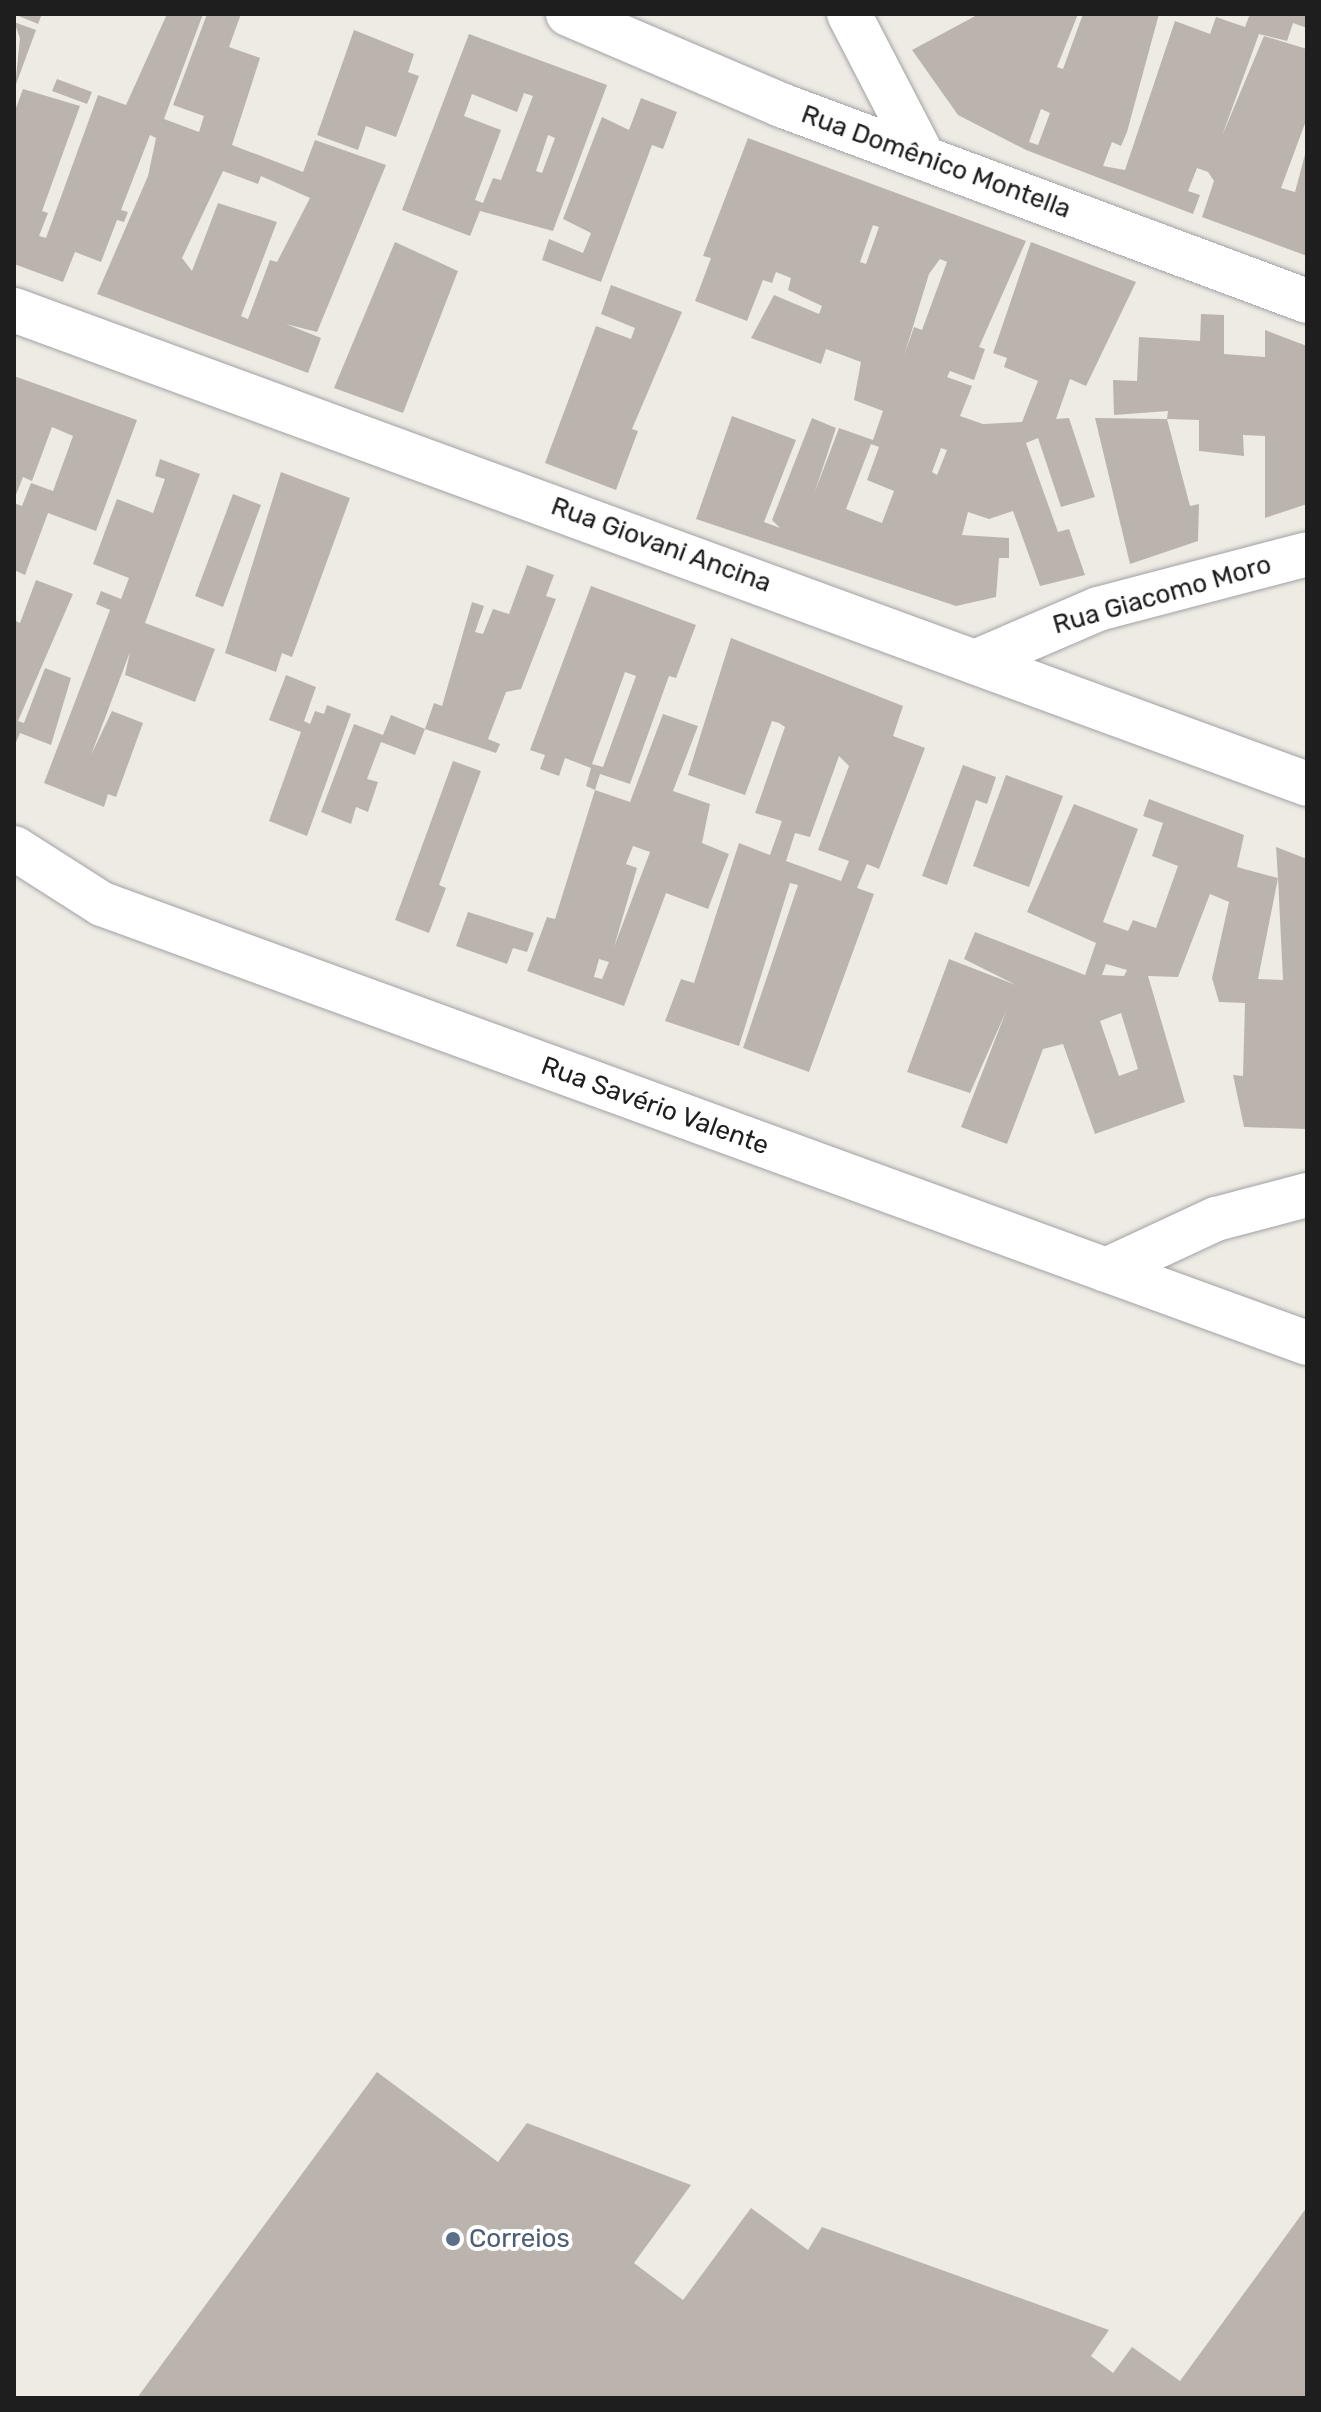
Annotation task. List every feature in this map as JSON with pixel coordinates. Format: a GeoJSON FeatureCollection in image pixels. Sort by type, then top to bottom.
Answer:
{"type":"FeatureCollection","features":[{"type":"Feature","properties":{"kind":"street","name":"Rua Domênico Montella"},"geometry":{"type":"LineString","coordinates":[[568,14],[922,155],[1307,301]]}},
{"type":"Feature","properties":{"kind":"street"},"geometry":{"type":"LineString","coordinates":[[849,14],[922,155]]}},
{"type":"Feature","properties":{"kind":"street","name":"Rua Giovani Ancina"},"geometry":{"type":"LineString","coordinates":[[14,310],[1307,784]]}},
{"type":"Feature","properties":{"kind":"street","name":"Rua Giacomo Moro"},"geometry":{"type":"LineString","coordinates":[[975,662],[1098,609],[1307,554]]}},
{"type":"Feature","properties":{"kind":"street","name":"Rua Savério Valente"},"geometry":{"type":"LineString","coordinates":[[14,848],[102,904],[1307,1343]]}},
{"type":"Feature","properties":{"kind":"street"},"geometry":{"type":"LineString","coordinates":[[1106,1270],[1216,1219],[1307,1195]]}},
{"type":"Feature","properties":{"kind":"building"},"geometry":{"type":"Polygon","coordinates":[[[14,14],[42,14],[38,24],[14,14]]]}},
{"type":"Feature","properties":{"kind":"building"},"geometry":{"type":"Polygon","coordinates":[[[167,14],[203,14],[164,119],[199,132],[204,116],[173,105],[207,14],[241,14],[229,47],[260,58],[232,145],[303,172],[315,140],[386,165],[317,332],[286,324],[321,338],[308,373],[97,294],[148,176],[156,138],[150,135],[121,210],[128,212],[124,222],[117,220],[101,262],[75,252],[63,282],[14,264],[14,113],[23,89],[80,106],[42,211],[48,213],[39,236],[46,238],[98,95],[126,105],[167,14]],[[223,171],[182,258],[192,271],[218,203],[277,222],[241,316],[248,319],[270,260],[277,262],[310,198],[261,176],[258,184],[223,171]]]}},
{"type":"Feature","properties":{"kind":"building"},"geometry":{"type":"Polygon","coordinates":[[[979,14],[1078,14],[1057,67],[1063,69],[1083,14],[1159,14],[1127,132],[1121,146],[1112,142],[1103,166],[1125,170],[1175,21],[1210,34],[1216,17],[1245,27],[1250,14],[1307,14],[1307,28],[1293,23],[1287,41],[1259,34],[1222,136],[1264,36],[1307,49],[1307,118],[1281,188],[1295,192],[1307,147],[1307,256],[1202,217],[1214,181],[1208,172],[1197,168],[1188,191],[1200,195],[1193,214],[1026,150],[958,115],[912,50],[979,14]],[[1041,109],[1029,142],[1038,145],[1050,113],[1041,109]]]}},
{"type":"Feature","properties":{"kind":"building"},"geometry":{"type":"Polygon","coordinates":[[[14,22],[36,30],[15,87],[20,38],[14,22]]]}},
{"type":"Feature","properties":{"kind":"building"},"geometry":{"type":"Polygon","coordinates":[[[354,30],[414,54],[408,72],[419,76],[396,137],[366,126],[358,150],[317,135],[354,30]]]}},
{"type":"Feature","properties":{"kind":"building"},"geometry":{"type":"Polygon","coordinates":[[[469,34],[607,85],[553,231],[480,211],[470,236],[402,210],[469,34]],[[524,93],[517,112],[472,94],[464,116],[501,130],[475,200],[483,203],[493,178],[501,180],[533,96],[524,93]],[[548,135],[536,171],[542,173],[555,138],[548,135]]]}},
{"type":"Feature","properties":{"kind":"building"},"geometry":{"type":"Polygon","coordinates":[[[57,79],[92,92],[87,104],[52,91],[57,79]]]}},
{"type":"Feature","properties":{"kind":"building"},"geometry":{"type":"Polygon","coordinates":[[[641,98],[677,112],[663,149],[652,145],[601,282],[542,260],[549,239],[583,253],[591,233],[563,219],[602,117],[629,130],[641,98]]]}},
{"type":"Feature","properties":{"kind":"building"},"geometry":{"type":"Polygon","coordinates":[[[748,138],[1026,241],[979,347],[985,349],[974,380],[950,371],[947,377],[972,386],[960,416],[983,424],[1022,422],[1038,381],[1004,367],[1007,358],[993,353],[1031,242],[1136,282],[1086,386],[1070,379],[1056,419],[1069,418],[1095,497],[1061,507],[1038,438],[1026,443],[1058,532],[1069,529],[1085,575],[1040,586],[1013,511],[989,519],[968,512],[962,535],[1009,538],[1009,558],[999,558],[996,597],[956,606],[696,519],[732,416],[796,440],[764,522],[780,528],[772,520],[812,418],[836,428],[814,494],[839,428],[873,440],[883,411],[854,400],[861,362],[826,349],[821,364],[751,338],[774,295],[819,314],[822,306],[788,290],[791,278],[776,272],[772,283],[763,280],[747,321],[695,301],[711,258],[703,256],[748,138]],[[873,225],[860,262],[866,264],[879,227],[873,225]],[[940,259],[929,274],[904,356],[914,327],[922,330],[947,262],[940,259]],[[871,444],[846,509],[882,523],[894,491],[867,480],[879,447],[871,444]],[[941,448],[932,472],[937,475],[947,450],[941,448]]]}},
{"type":"Feature","properties":{"kind":"building"},"geometry":{"type":"Polygon","coordinates":[[[395,242],[458,271],[403,413],[334,388],[395,242]]]}},
{"type":"Feature","properties":{"kind":"building"},"geometry":{"type":"Polygon","coordinates":[[[611,285],[682,312],[632,429],[638,431],[616,490],[545,463],[596,326],[631,339],[635,328],[601,314],[611,285]]]}},
{"type":"Feature","properties":{"kind":"building"},"geometry":{"type":"Polygon","coordinates":[[[1201,314],[1224,315],[1224,354],[1265,357],[1265,330],[1307,346],[1307,504],[1265,518],[1265,436],[1243,435],[1244,456],[1199,451],[1199,420],[1167,419],[1168,411],[1114,415],[1113,380],[1137,381],[1139,337],[1200,341],[1201,314]]]}},
{"type":"Feature","properties":{"kind":"building"},"geometry":{"type":"Polygon","coordinates":[[[14,376],[137,420],[96,531],[48,513],[25,575],[14,570],[14,503],[22,506],[31,483],[53,491],[73,436],[52,427],[32,481],[23,477],[14,500],[14,376]]]}},
{"type":"Feature","properties":{"kind":"building"},"geometry":{"type":"Polygon","coordinates":[[[1095,418],[1167,419],[1190,506],[1199,504],[1198,541],[1130,564],[1095,418]]]}},
{"type":"Feature","properties":{"kind":"building"},"geometry":{"type":"Polygon","coordinates":[[[160,459],[200,474],[145,623],[215,649],[195,702],[125,675],[130,652],[91,755],[112,711],[143,723],[116,797],[108,794],[104,807],[44,783],[110,610],[96,604],[101,591],[121,599],[129,578],[93,564],[117,499],[153,513],[165,479],[155,476],[160,459]]]}},
{"type":"Feature","properties":{"kind":"building"},"geometry":{"type":"Polygon","coordinates":[[[281,472],[350,498],[292,657],[282,653],[276,672],[225,653],[281,472]]]}},
{"type":"Feature","properties":{"kind":"building"},"geometry":{"type":"Polygon","coordinates":[[[233,494],[261,505],[223,607],[195,596],[233,494]]]}},
{"type":"Feature","properties":{"kind":"building"},"geometry":{"type":"Polygon","coordinates":[[[527,565],[554,575],[546,596],[556,599],[521,689],[506,692],[488,739],[500,744],[496,753],[425,729],[434,703],[442,706],[472,602],[484,606],[475,632],[483,634],[493,609],[509,614],[527,565]]]}},
{"type":"Feature","properties":{"kind":"building"},"geometry":{"type":"Polygon","coordinates":[[[36,580],[73,594],[18,721],[24,723],[45,668],[71,678],[51,745],[20,733],[14,747],[14,620],[20,623],[36,580]]]}},
{"type":"Feature","properties":{"kind":"building"},"geometry":{"type":"Polygon","coordinates":[[[591,586],[696,625],[676,678],[669,676],[630,784],[600,774],[595,790],[586,786],[591,768],[565,758],[559,776],[540,769],[545,755],[530,750],[591,586]],[[625,672],[592,764],[603,767],[636,676],[625,672]]]}},
{"type":"Feature","properties":{"kind":"building"},"geometry":{"type":"Polygon","coordinates":[[[731,638],[903,706],[893,736],[925,748],[879,869],[867,864],[857,888],[874,894],[809,1072],[743,1048],[798,885],[790,883],[739,1046],[665,1021],[681,979],[694,983],[739,843],[770,855],[782,821],[755,813],[785,727],[772,721],[745,795],[688,775],[731,638]],[[839,756],[810,837],[795,833],[786,861],[841,881],[849,861],[818,850],[849,766],[839,756]]]}},
{"type":"Feature","properties":{"kind":"building"},"geometry":{"type":"Polygon","coordinates":[[[286,675],[316,687],[304,721],[310,724],[315,711],[324,714],[327,705],[351,714],[307,836],[269,821],[301,732],[269,720],[286,675]]]}},
{"type":"Feature","properties":{"kind":"building"},"geometry":{"type":"Polygon","coordinates":[[[663,714],[698,726],[673,791],[710,804],[702,843],[729,854],[708,909],[666,893],[624,1006],[527,971],[547,917],[555,919],[595,790],[630,802],[663,714]],[[633,846],[626,864],[637,868],[614,947],[650,852],[633,846]],[[599,959],[594,977],[602,979],[609,962],[599,959]]]}},
{"type":"Feature","properties":{"kind":"building"},"geometry":{"type":"Polygon","coordinates":[[[391,715],[425,729],[415,755],[381,742],[367,779],[378,782],[368,812],[356,807],[351,824],[321,812],[354,724],[383,735],[391,715]]]}},
{"type":"Feature","properties":{"kind":"building"},"geometry":{"type":"Polygon","coordinates":[[[453,761],[481,771],[439,885],[446,888],[429,933],[395,920],[453,761]]]}},
{"type":"Feature","properties":{"kind":"building"},"geometry":{"type":"Polygon","coordinates":[[[963,765],[996,777],[987,804],[976,800],[947,885],[922,876],[963,765]]]}},
{"type":"Feature","properties":{"kind":"building"},"geometry":{"type":"Polygon","coordinates":[[[1006,775],[1063,796],[1029,887],[973,866],[1006,775]]]}},
{"type":"Feature","properties":{"kind":"building"},"geometry":{"type":"Polygon","coordinates":[[[1149,799],[1244,835],[1237,867],[1278,878],[1276,847],[1307,859],[1307,1129],[1244,1127],[1233,1075],[1243,1076],[1245,1003],[1219,1002],[1212,978],[1229,902],[1210,894],[1178,977],[1148,976],[1185,1102],[1095,1134],[1063,1044],[1043,1049],[1007,1144],[961,1127],[1007,1009],[970,1093],[907,1072],[949,959],[1016,985],[964,959],[975,932],[1085,975],[1096,943],[1027,912],[1074,804],[1138,829],[1103,922],[1128,931],[1133,920],[1156,928],[1178,866],[1152,856],[1163,823],[1143,816],[1149,799]],[[1278,878],[1258,979],[1283,980],[1278,878]],[[1106,964],[1102,975],[1124,976],[1127,970],[1106,964]],[[1121,1013],[1100,1021],[1119,1076],[1138,1069],[1121,1013]]]}},
{"type":"Feature","properties":{"kind":"building"},"geometry":{"type":"Polygon","coordinates":[[[468,912],[534,933],[527,952],[513,948],[507,964],[456,946],[468,912]]]}},
{"type":"Feature","properties":{"kind":"building","name":"Correios"},"geometry":{"type":"Polygon","coordinates":[[[377,2072],[498,2162],[527,2123],[691,2185],[634,2263],[683,2300],[751,2208],[808,2250],[822,2227],[1109,2330],[1091,2356],[1113,2373],[1132,2347],[1180,2381],[1307,2207],[1307,2398],[137,2398],[377,2072]]]}},
{"type":"Feature","properties":{"kind":"place","name":"Correios"},"geometry":{"type":"Point","coordinates":[453,2239]}}]}
